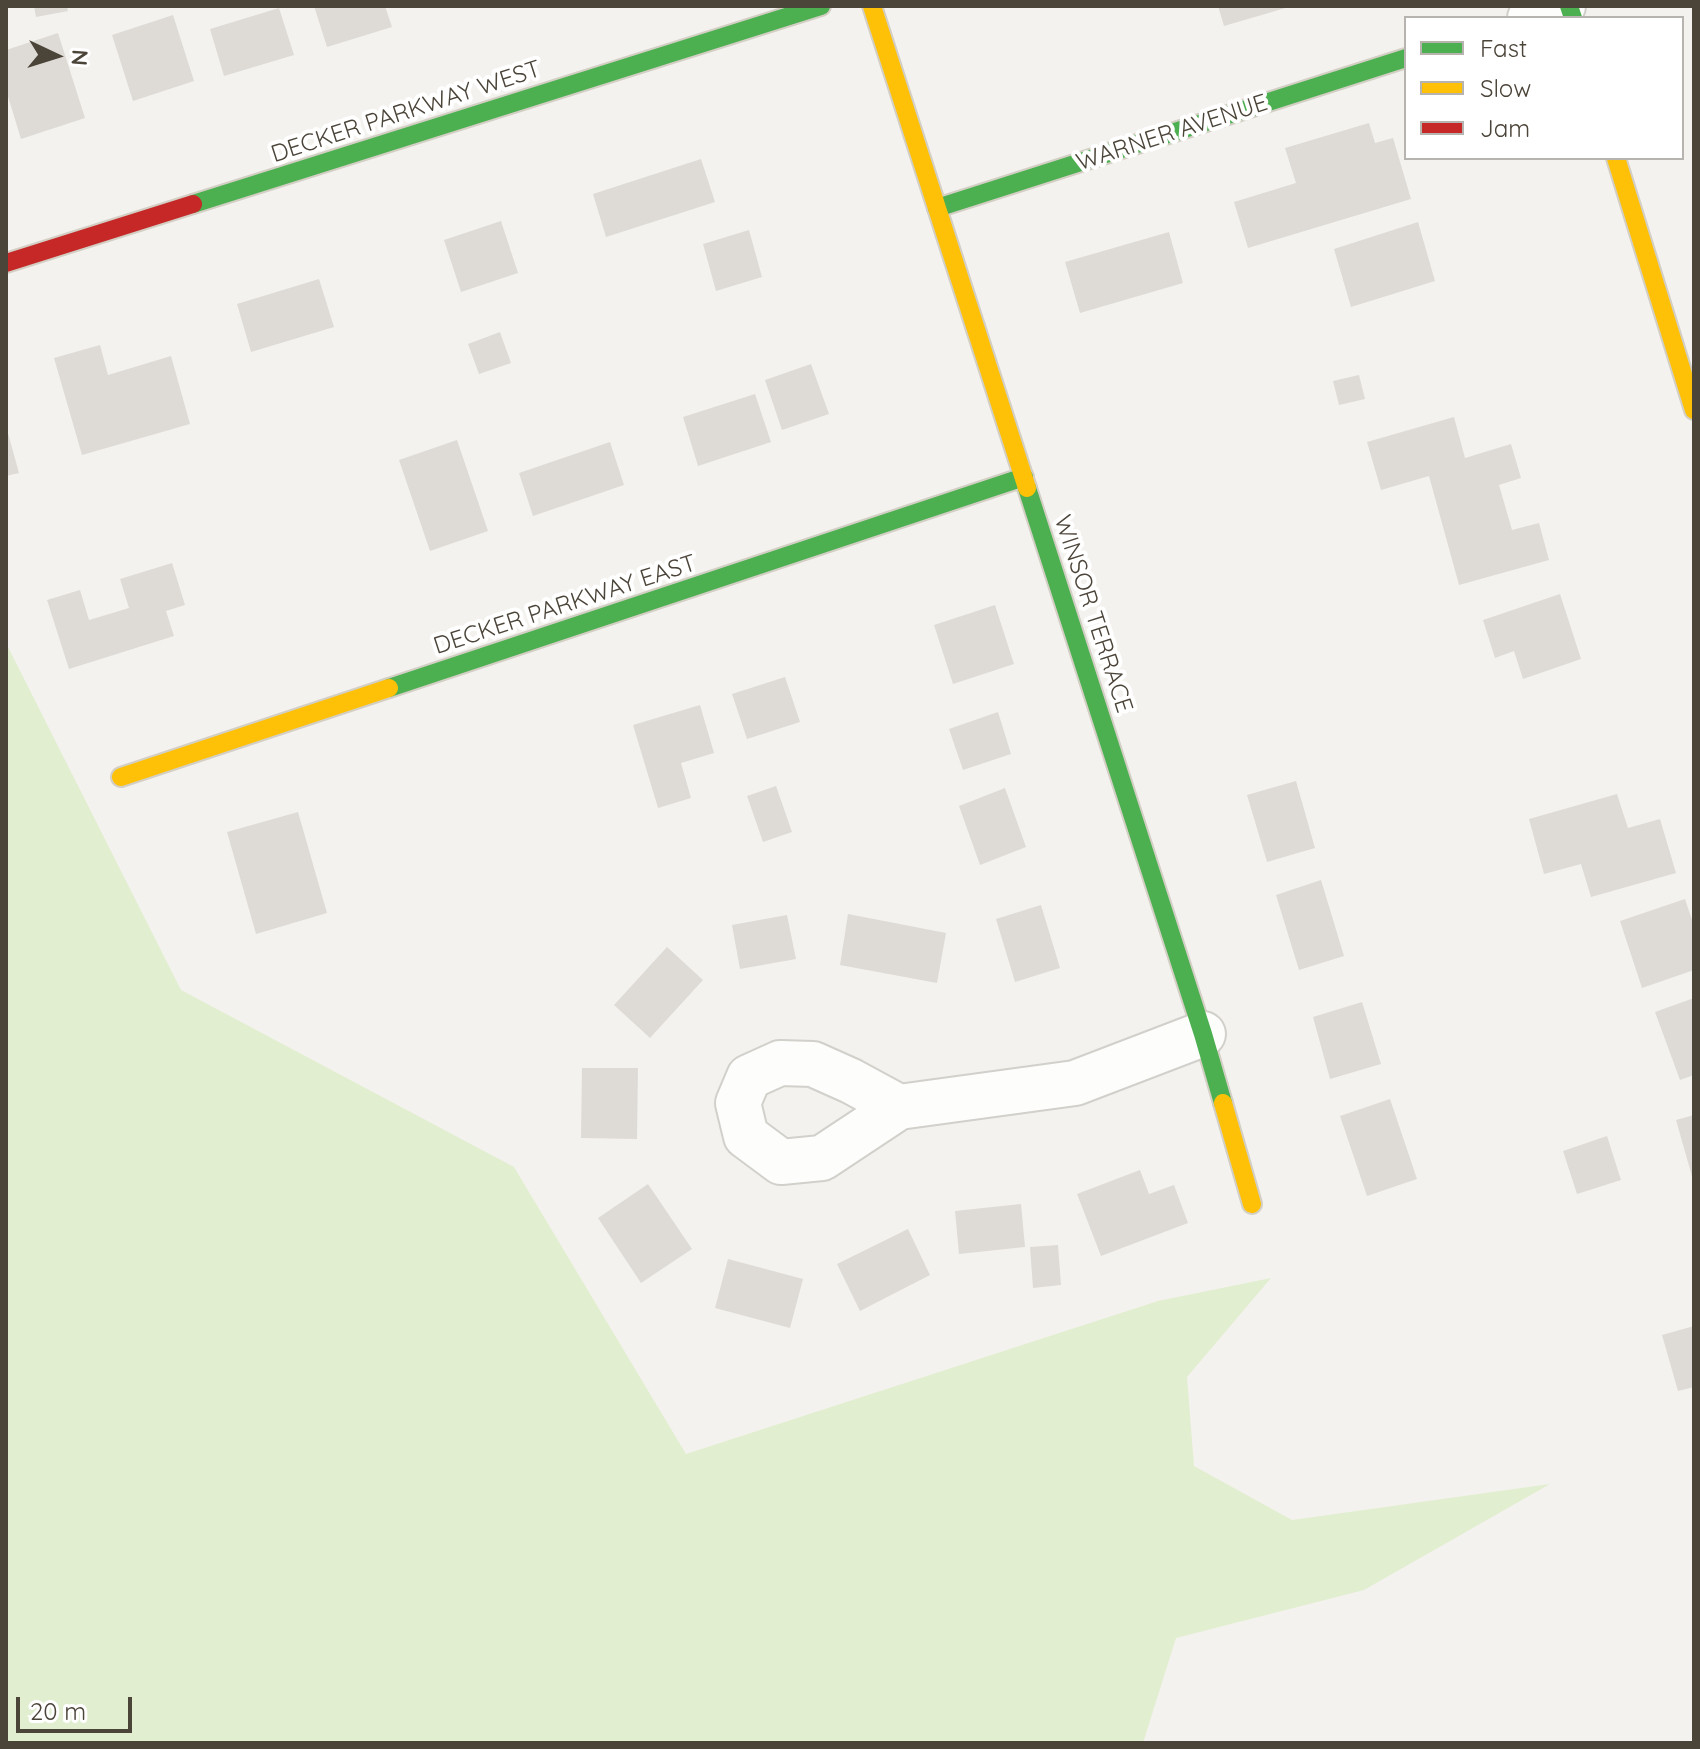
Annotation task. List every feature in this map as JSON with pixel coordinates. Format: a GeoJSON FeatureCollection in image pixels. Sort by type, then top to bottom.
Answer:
{"type":"FeatureCollection","features":[{"type":"Feature","properties":{"kind":"street","name":"DECKER PARKWAY WEST"},"geometry":{"type":"LineString","coordinates":[[6,263],[821,6]]}},
{"type":"Feature","properties":{"kind":"street"},"geometry":{"type":"LineString","coordinates":[[872,6],[937,208]]}},
{"type":"Feature","properties":{"kind":"street"},"geometry":{"type":"LineString","coordinates":[[1536,16],[1566,6]]}},
{"type":"Feature","properties":{"kind":"street","name":"WARNER AVENUE"},"geometry":{"type":"LineString","coordinates":[[937,208],[1404,59]]}},
{"type":"Feature","properties":{"kind":"street"},"geometry":{"type":"LineString","coordinates":[[1617,160],[1694,410]]}},
{"type":"Feature","properties":{"kind":"street","name":"WINSOR TERRACE"},"geometry":{"type":"LineString","coordinates":[[937,208],[1203,1034],[1252,1204]]}},
{"type":"Feature","properties":{"kind":"street","name":"DECKER PARKWAY EAST"},"geometry":{"type":"LineString","coordinates":[[121,777],[1024,477]]}},
{"type":"Feature","properties":{"kind":"street"},"geometry":{"type":"LineString","coordinates":[[899,1107],[1075,1083],[1203,1034]]}},
{"type":"Feature","properties":{"kind":"green space"},"geometry":{"type":"Polygon","coordinates":[[[6,643],[181,990],[514,1167],[686,1454],[1158,1301],[1271,1278],[1187,1377],[1194,1466],[1292,1520],[1550,1484],[1364,1590],[1176,1638],[1143,1743],[6,1743],[6,643]]]}},
{"type":"Feature","properties":{"kind":"building"},"geometry":{"type":"Polygon","coordinates":[[[34,6],[67,6],[68,11],[36,17],[34,6]]]}},
{"type":"Feature","properties":{"kind":"building"},"geometry":{"type":"Polygon","coordinates":[[[314,6],[385,6],[392,27],[327,47],[314,6]]]}},
{"type":"Feature","properties":{"kind":"building"},"geometry":{"type":"Polygon","coordinates":[[[1218,6],[1289,6],[1289,7],[1224,26],[1218,6]]]}},
{"type":"Feature","properties":{"kind":"building"},"geometry":{"type":"Polygon","coordinates":[[[279,8],[294,55],[224,76],[210,29],[279,8]]]}},
{"type":"Feature","properties":{"kind":"building"},"geometry":{"type":"Polygon","coordinates":[[[173,15],[194,81],[133,101],[112,35],[173,15]]]}},
{"type":"Feature","properties":{"kind":"building"},"geometry":{"type":"Polygon","coordinates":[[[58,33],[85,118],[21,139],[6,90],[6,50],[58,33]]]}},
{"type":"Feature","properties":{"kind":"building"},"geometry":{"type":"Polygon","coordinates":[[[1369,123],[1375,143],[1393,138],[1411,199],[1248,248],[1234,202],[1296,183],[1285,148],[1369,123]]]}},
{"type":"Feature","properties":{"kind":"building"},"geometry":{"type":"Polygon","coordinates":[[[701,159],[715,202],[606,237],[593,194],[701,159]]]}},
{"type":"Feature","properties":{"kind":"building"},"geometry":{"type":"Polygon","coordinates":[[[501,221],[518,273],[461,292],[444,240],[501,221]]]}},
{"type":"Feature","properties":{"kind":"building"},"geometry":{"type":"Polygon","coordinates":[[[1418,222],[1435,281],[1351,307],[1334,249],[1418,222]]]}},
{"type":"Feature","properties":{"kind":"building"},"geometry":{"type":"Polygon","coordinates":[[[749,230],[762,277],[716,291],[703,244],[749,230]]]}},
{"type":"Feature","properties":{"kind":"building"},"geometry":{"type":"Polygon","coordinates":[[[1169,232],[1183,283],[1080,313],[1065,262],[1169,232]]]}},
{"type":"Feature","properties":{"kind":"building"},"geometry":{"type":"Polygon","coordinates":[[[319,279],[334,327],[251,352],[237,304],[319,279]]]}},
{"type":"Feature","properties":{"kind":"building"},"geometry":{"type":"Polygon","coordinates":[[[500,332],[511,363],[479,374],[468,344],[500,332]]]}},
{"type":"Feature","properties":{"kind":"building"},"geometry":{"type":"Polygon","coordinates":[[[100,345],[108,375],[171,356],[190,424],[82,455],[54,358],[100,345]]]}},
{"type":"Feature","properties":{"kind":"building"},"geometry":{"type":"Polygon","coordinates":[[[811,364],[829,414],[782,430],[765,380],[811,364]]]}},
{"type":"Feature","properties":{"kind":"building"},"geometry":{"type":"Polygon","coordinates":[[[1359,375],[1365,399],[1339,405],[1333,381],[1359,375]]]}},
{"type":"Feature","properties":{"kind":"building"},"geometry":{"type":"Polygon","coordinates":[[[755,394],[771,442],[698,466],[683,417],[755,394]]]}},
{"type":"Feature","properties":{"kind":"building"},"geometry":{"type":"Polygon","coordinates":[[[1454,417],[1465,458],[1511,444],[1521,478],[1499,485],[1512,530],[1539,523],[1549,560],[1459,585],[1429,476],[1381,490],[1367,442],[1454,417]]]}},
{"type":"Feature","properties":{"kind":"building"},"geometry":{"type":"Polygon","coordinates":[[[6,426],[19,473],[6,476],[6,426]]]}},
{"type":"Feature","properties":{"kind":"building"},"geometry":{"type":"Polygon","coordinates":[[[457,440],[488,531],[430,551],[399,460],[457,440]]]}},
{"type":"Feature","properties":{"kind":"building"},"geometry":{"type":"Polygon","coordinates":[[[610,442],[624,485],[533,516],[519,473],[610,442]]]}},
{"type":"Feature","properties":{"kind":"building"},"geometry":{"type":"Polygon","coordinates":[[[172,563],[185,605],[166,611],[174,636],[69,669],[47,600],[80,590],[89,620],[129,608],[120,579],[172,563]]]}},
{"type":"Feature","properties":{"kind":"building"},"geometry":{"type":"Polygon","coordinates":[[[1560,594],[1581,659],[1523,679],[1514,651],[1495,658],[1483,620],[1560,594]]]}},
{"type":"Feature","properties":{"kind":"building"},"geometry":{"type":"Polygon","coordinates":[[[995,605],[1014,664],[953,684],[934,625],[995,605]]]}},
{"type":"Feature","properties":{"kind":"building"},"geometry":{"type":"Polygon","coordinates":[[[785,677],[800,722],[747,739],[732,694],[785,677]]]}},
{"type":"Feature","properties":{"kind":"building"},"geometry":{"type":"Polygon","coordinates":[[[700,705],[714,753],[681,763],[691,798],[658,808],[633,725],[700,705]]]}},
{"type":"Feature","properties":{"kind":"building"},"geometry":{"type":"Polygon","coordinates":[[[998,712],[1011,754],[963,770],[949,729],[998,712]]]}},
{"type":"Feature","properties":{"kind":"building"},"geometry":{"type":"Polygon","coordinates":[[[1296,781],[1315,848],[1267,862],[1247,795],[1296,781]]]}},
{"type":"Feature","properties":{"kind":"building"},"geometry":{"type":"Polygon","coordinates":[[[776,786],[792,832],[763,842],[747,796],[776,786]]]}},
{"type":"Feature","properties":{"kind":"building"},"geometry":{"type":"Polygon","coordinates":[[[1005,788],[1026,847],[980,865],[959,806],[1005,788]]]}},
{"type":"Feature","properties":{"kind":"building"},"geometry":{"type":"Polygon","coordinates":[[[1617,794],[1628,828],[1660,819],[1676,873],[1591,897],[1581,864],[1544,874],[1529,819],[1617,794]]]}},
{"type":"Feature","properties":{"kind":"building"},"geometry":{"type":"Polygon","coordinates":[[[298,812],[327,913],[256,934],[227,832],[298,812]]]}},
{"type":"Feature","properties":{"kind":"building"},"geometry":{"type":"Polygon","coordinates":[[[1321,880],[1344,956],[1299,970],[1276,895],[1321,880]]]}},
{"type":"Feature","properties":{"kind":"building"},"geometry":{"type":"Polygon","coordinates":[[[1685,899],[1694,926],[1694,970],[1642,988],[1620,921],[1685,899]]]}},
{"type":"Feature","properties":{"kind":"building"},"geometry":{"type":"Polygon","coordinates":[[[1041,905],[1060,968],[1015,982],[996,919],[1041,905]]]}},
{"type":"Feature","properties":{"kind":"building"},"geometry":{"type":"Polygon","coordinates":[[[848,914],[946,933],[937,983],[840,965],[848,914]]]}},
{"type":"Feature","properties":{"kind":"building"},"geometry":{"type":"Polygon","coordinates":[[[787,915],[796,959],[740,969],[732,925],[787,915]]]}},
{"type":"Feature","properties":{"kind":"building"},"geometry":{"type":"Polygon","coordinates":[[[667,947],[703,980],[650,1038],[614,1005],[667,947]]]}},
{"type":"Feature","properties":{"kind":"building"},"geometry":{"type":"Polygon","coordinates":[[[1694,998],[1694,1075],[1680,1080],[1655,1012],[1694,998]]]}},
{"type":"Feature","properties":{"kind":"building"},"geometry":{"type":"Polygon","coordinates":[[[1362,1002],[1381,1064],[1330,1079],[1313,1017],[1362,1002]]]}},
{"type":"Feature","properties":{"kind":"building"},"geometry":{"type":"Polygon","coordinates":[[[582,1068],[638,1068],[637,1139],[581,1138],[582,1068]]]}},
{"type":"Feature","properties":{"kind":"building"},"geometry":{"type":"Polygon","coordinates":[[[1390,1099],[1417,1179],[1367,1196],[1340,1116],[1390,1099]]]}},
{"type":"Feature","properties":{"kind":"building"},"geometry":{"type":"Polygon","coordinates":[[[1694,1115],[1694,1180],[1693,1180],[1676,1120],[1694,1115]]]}},
{"type":"Feature","properties":{"kind":"building"},"geometry":{"type":"Polygon","coordinates":[[[1607,1136],[1621,1180],[1577,1194],[1563,1151],[1607,1136]]]}},
{"type":"Feature","properties":{"kind":"building"},"geometry":{"type":"Polygon","coordinates":[[[1140,1170],[1149,1194],[1174,1185],[1188,1223],[1101,1256],[1077,1194],[1140,1170]]]}},
{"type":"Feature","properties":{"kind":"building"},"geometry":{"type":"Polygon","coordinates":[[[648,1184],[692,1249],[641,1283],[598,1218],[648,1184]]]}},
{"type":"Feature","properties":{"kind":"building"},"geometry":{"type":"Polygon","coordinates":[[[1021,1204],[1025,1247],[959,1254],[955,1211],[1021,1204]]]}},
{"type":"Feature","properties":{"kind":"building"},"geometry":{"type":"Polygon","coordinates":[[[908,1229],[930,1275],[860,1311],[837,1264],[908,1229]]]}},
{"type":"Feature","properties":{"kind":"building"},"geometry":{"type":"Polygon","coordinates":[[[1058,1245],[1061,1285],[1033,1288],[1030,1247],[1058,1245]]]}},
{"type":"Feature","properties":{"kind":"building"},"geometry":{"type":"Polygon","coordinates":[[[728,1259],[803,1279],[790,1328],[715,1308],[728,1259]]]}},
{"type":"Feature","properties":{"kind":"building"},"geometry":{"type":"Polygon","coordinates":[[[1694,1326],[1694,1387],[1678,1391],[1662,1335],[1694,1326]]]}},
{"type":"Feature","properties":{"kind":"traffic: fast"},"geometry":{"type":"LineString","coordinates":[[193,204],[821,6]]}},
{"type":"Feature","properties":{"kind":"traffic: fast"},"geometry":{"type":"LineString","coordinates":[[1569,6],[1572,16]]}},
{"type":"Feature","properties":{"kind":"traffic: fast"},"geometry":{"type":"LineString","coordinates":[[937,208],[1404,59]]}},
{"type":"Feature","properties":{"kind":"traffic: fast"},"geometry":{"type":"LineString","coordinates":[[389,688],[1024,477]]}},
{"type":"Feature","properties":{"kind":"traffic: fast"},"geometry":{"type":"LineString","coordinates":[[1027,488],[1223,1103]]}},
{"type":"Feature","properties":{"kind":"traffic: slow"},"geometry":{"type":"LineString","coordinates":[[872,6],[1027,488]]}},
{"type":"Feature","properties":{"kind":"traffic: slow"},"geometry":{"type":"LineString","coordinates":[[1617,160],[1694,410]]}},
{"type":"Feature","properties":{"kind":"traffic: slow"},"geometry":{"type":"LineString","coordinates":[[121,777],[389,688]]}},
{"type":"Feature","properties":{"kind":"traffic: slow"},"geometry":{"type":"LineString","coordinates":[[1223,1103],[1252,1204]]}},
{"type":"Feature","properties":{"kind":"traffic: jam"},"geometry":{"type":"LineString","coordinates":[[6,263],[193,204]]}}]}
